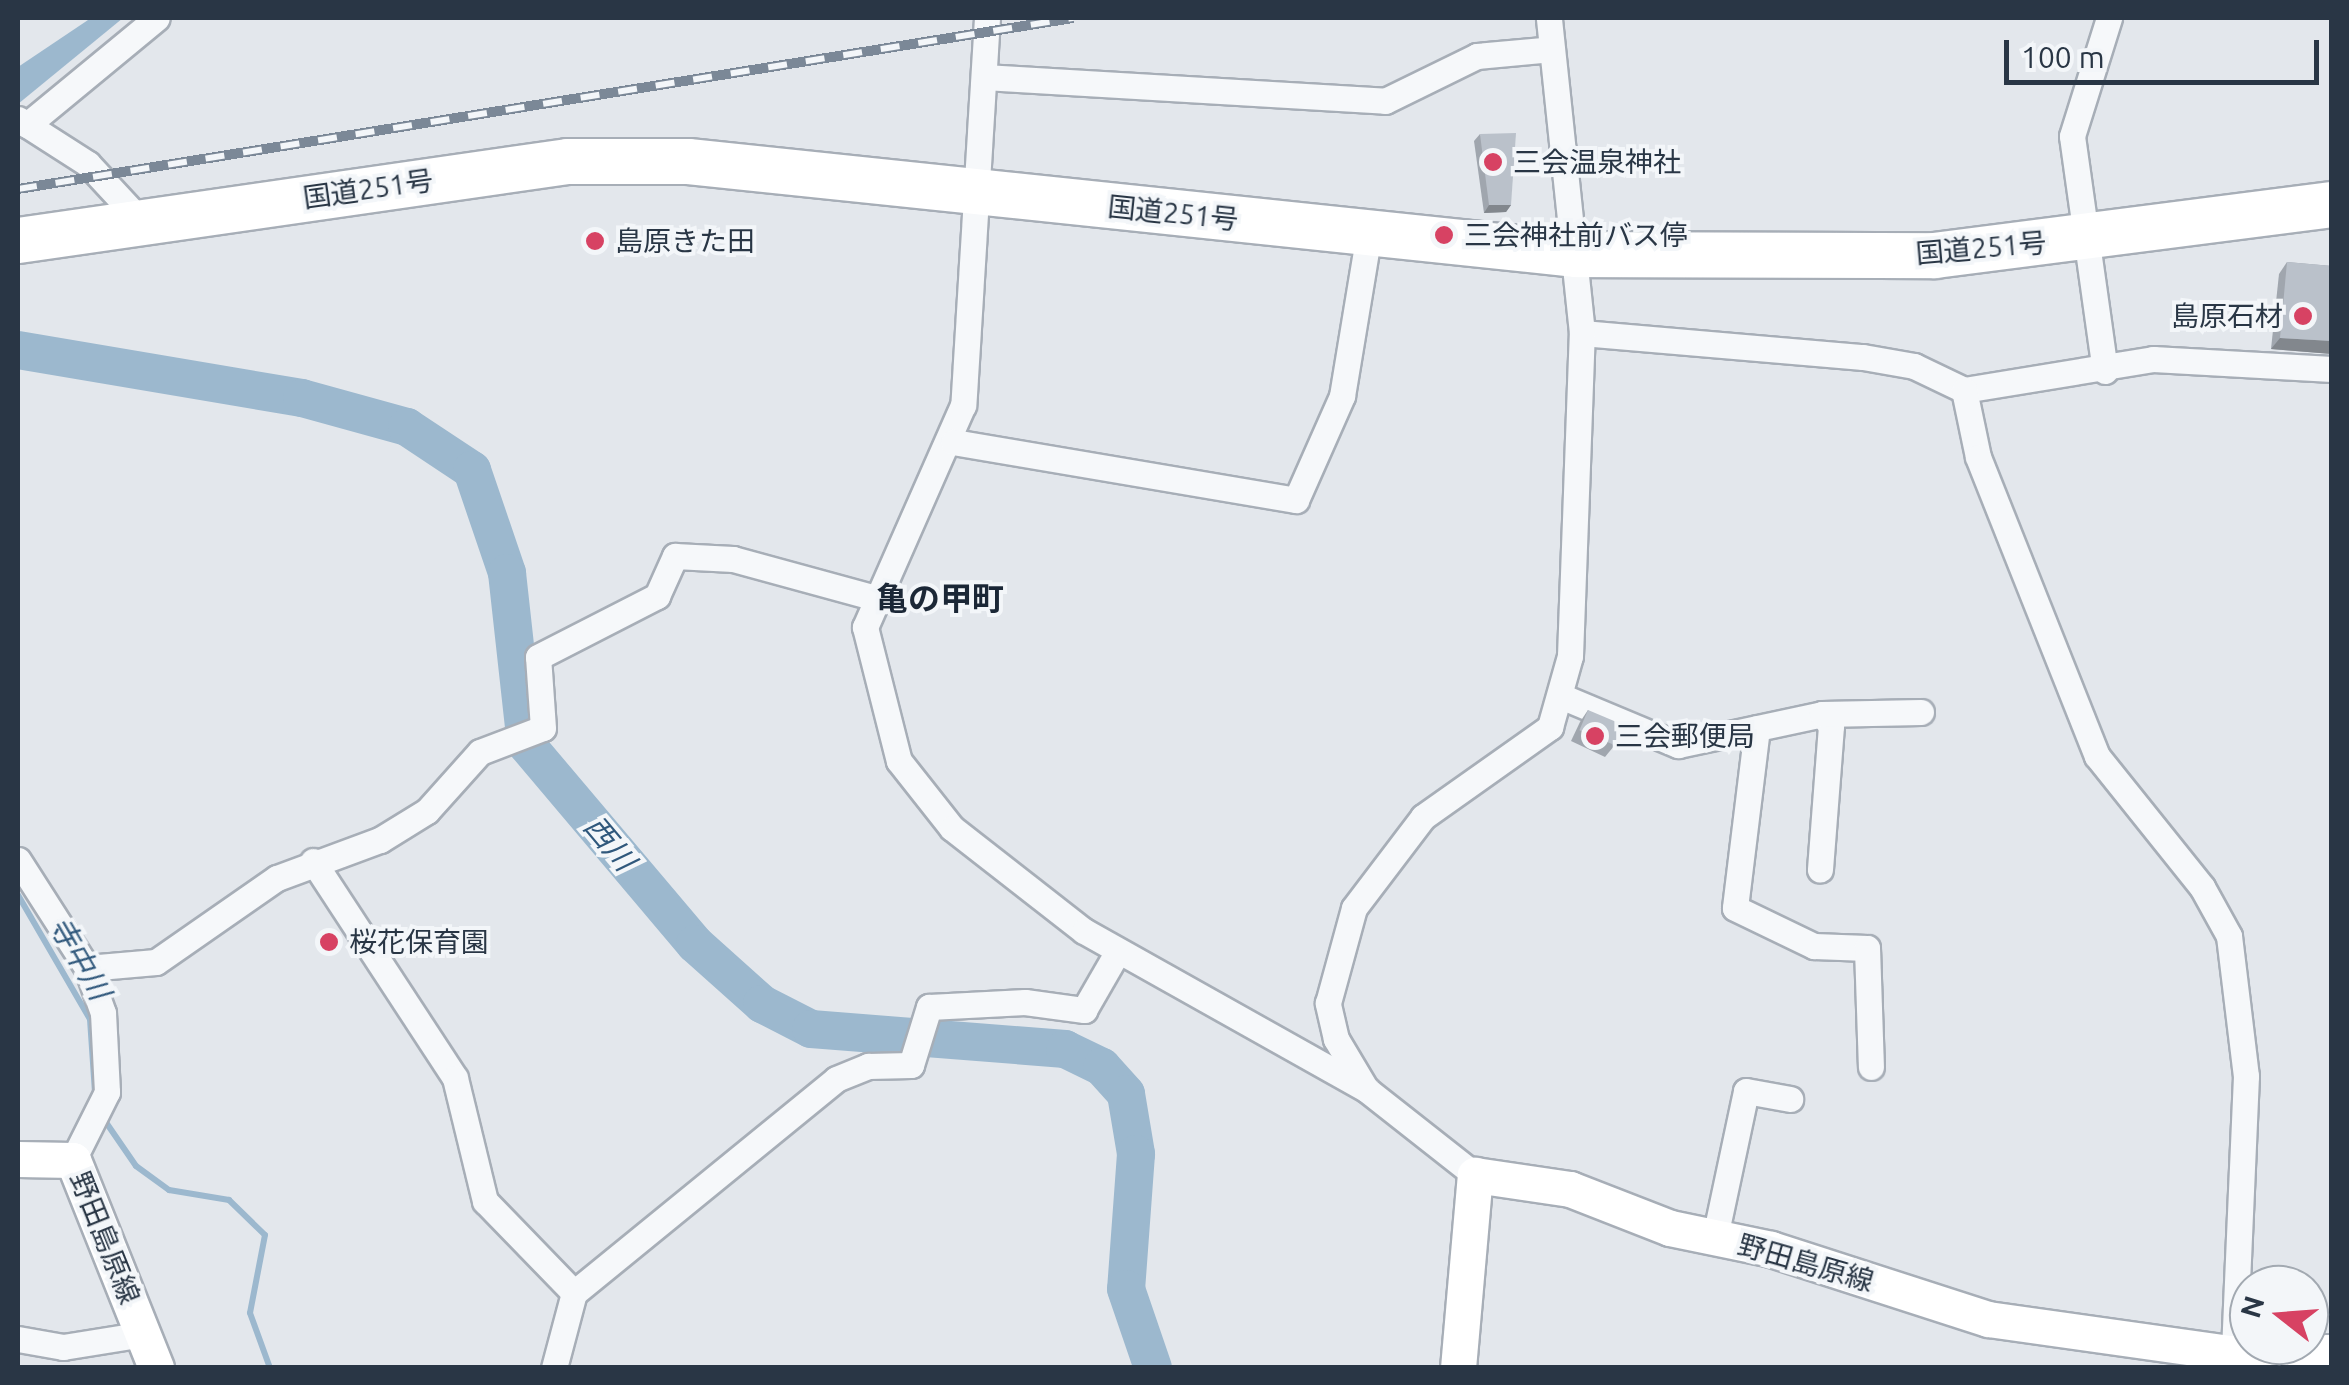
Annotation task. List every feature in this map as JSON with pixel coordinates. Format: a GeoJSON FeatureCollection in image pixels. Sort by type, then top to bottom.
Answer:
{"type":"FeatureCollection","features":[{"type":"Feature","properties":{"kind":"highway","name":"国道251号"},"geometry":{"type":"LineString","coordinates":[[18,240],[567,161],[688,161],[1576,254],[1934,255],[2332,204]]}},
{"type":"Feature","properties":{"kind":"main road","name":"野田島原線"},"geometry":{"type":"LineString","coordinates":[[18,1160],[73,1160],[156,1368]]}},
{"type":"Feature","properties":{"kind":"main road","name":"野田島原線"},"geometry":{"type":"LineString","coordinates":[[1475,1176],[1570,1190],[1715,1238],[1988,1319],[2229,1360]]}},
{"type":"Feature","properties":{"kind":"main road"},"geometry":{"type":"LineString","coordinates":[[1458,1368],[1475,1176]]}},
{"type":"Feature","properties":{"kind":"street"},"geometry":{"type":"LineString","coordinates":[[140,220],[88,164],[21,122],[157,18]]}},
{"type":"Feature","properties":{"kind":"street"},"geometry":{"type":"LineString","coordinates":[[988,18],[972,192],[974,311],[953,442],[876,598],[864,647],[884,723],[916,785],[952,828],[1118,950],[1367,1090],[1475,1176]]}},
{"type":"Feature","properties":{"kind":"street"},"geometry":{"type":"LineString","coordinates":[[1367,1090],[1336,1039],[1328,1003],[1354,908],[1424,817],[1534,744],[1562,698],[1582,332],[1549,18]]}},
{"type":"Feature","properties":{"kind":"street"},"geometry":{"type":"LineString","coordinates":[[2104,371],[2072,136],[2109,18]]}},
{"type":"Feature","properties":{"kind":"street"},"geometry":{"type":"LineString","coordinates":[[984,77],[1385,101],[1477,56],[1552,48]]}},
{"type":"Feature","properties":{"kind":"street"},"geometry":{"type":"LineString","coordinates":[[953,442],[1296,500],[1342,396],[1369,233]]}},
{"type":"Feature","properties":{"kind":"street"},"geometry":{"type":"LineString","coordinates":[[1582,332],[1863,358],[1914,366],[1964,390],[2104,371],[2153,358],[2332,369]]}},
{"type":"Feature","properties":{"kind":"street"},"geometry":{"type":"LineString","coordinates":[[1964,390],[1978,457],[2097,756],[2202,887],[2229,936],[2246,1076],[2236,1265]]}},
{"type":"Feature","properties":{"kind":"street"},"geometry":{"type":"LineString","coordinates":[[87,968],[156,962],[313,861],[380,840],[427,811],[501,739],[538,729],[538,658],[657,596],[675,556],[734,559],[876,598]]}},
{"type":"Feature","properties":{"kind":"street"},"geometry":{"type":"LineString","coordinates":[[1562,698],[1678,745],[1822,714],[1921,712]]}},
{"type":"Feature","properties":{"kind":"street"},"geometry":{"type":"LineString","coordinates":[[1820,870],[1831,726],[1822,714]]}},
{"type":"Feature","properties":{"kind":"street"},"geometry":{"type":"LineString","coordinates":[[1757,728],[1735,908],[1808,944],[1868,948],[1872,1067]]}},
{"type":"Feature","properties":{"kind":"street"},"geometry":{"type":"LineString","coordinates":[[18,860],[87,968],[103,1014],[99,1114],[73,1160]]}},
{"type":"Feature","properties":{"kind":"street"},"geometry":{"type":"LineString","coordinates":[[313,861],[455,1078],[485,1201],[574,1293]]}},
{"type":"Feature","properties":{"kind":"street"},"geometry":{"type":"LineString","coordinates":[[554,1368],[574,1293],[836,1079],[868,1066],[911,1065],[927,1013],[1025,1002],[1084,1010],[1118,950]]}},
{"type":"Feature","properties":{"kind":"street"},"geometry":{"type":"LineString","coordinates":[[1715,1238],[1746,1090],[1790,1099]]}},
{"type":"Feature","properties":{"kind":"street"},"geometry":{"type":"LineString","coordinates":[[18,1339],[63,1347],[144,1334]]}},
{"type":"Feature","properties":{"kind":"water"},"geometry":{"type":"Polygon","coordinates":[[[91,18],[123,18],[18,104],[18,67],[91,18]]]}},
{"type":"Feature","properties":{"kind":"building"},"geometry":{"type":"Polygon","coordinates":[[[1516,133],[1511,205],[1489,205],[1480,134],[1516,133]]]}},
{"type":"Feature","properties":{"kind":"building","name":"島原石材"},"geometry":{"type":"Polygon","coordinates":[[[2287,262],[2332,266],[2332,341],[2280,338],[2287,262]]]}},
{"type":"Feature","properties":{"kind":"building"},"geometry":{"type":"Polygon","coordinates":[[[1588,710],[1623,725],[1614,745],[1579,730],[1588,710]]]}},
{"type":"Feature","properties":{"kind":"waterway","name":"西川"},"geometry":{"type":"LineString","coordinates":[[18,350],[302,398],[407,427],[472,470],[507,573],[526,744],[695,944],[762,1004],[811,1029],[1065,1049],[1102,1067],[1126,1094],[1136,1154],[1126,1289],[1153,1368]]}},
{"type":"Feature","properties":{"kind":"waterway","name":"寺中川"},"geometry":{"type":"LineString","coordinates":[[18,895],[90,1019],[95,1092]]}},
{"type":"Feature","properties":{"kind":"waterway","name":"寺中川"},"geometry":{"type":"LineString","coordinates":[[103,1118],[136,1166],[169,1190],[229,1200],[265,1235],[250,1313],[270,1368]]}},
{"type":"Feature","properties":{"kind":"railway"},"geometry":{"type":"LineString","coordinates":[[18,189],[1073,18]]}},
{"type":"Feature","properties":{"kind":"place","name":"三会温泉神社"},"geometry":{"type":"Point","coordinates":[1493,162]}},
{"type":"Feature","properties":{"kind":"place","name":"三会神社前バス停"},"geometry":{"type":"Point","coordinates":[1444,235]}},
{"type":"Feature","properties":{"kind":"place","name":"島原きた田"},"geometry":{"type":"Point","coordinates":[595,241]}},
{"type":"Feature","properties":{"kind":"place","name":"島原石材"},"geometry":{"type":"Point","coordinates":[2303,316]}},
{"type":"Feature","properties":{"kind":"place","name":"三会郵便局"},"geometry":{"type":"Point","coordinates":[1595,736]}},
{"type":"Feature","properties":{"kind":"place","name":"桜花保育園"},"geometry":{"type":"Point","coordinates":[329,942]}},
{"type":"Feature","properties":{"kind":"district","name":"亀の甲町"},"geometry":{"type":"Point","coordinates":[940,598]}}]}
